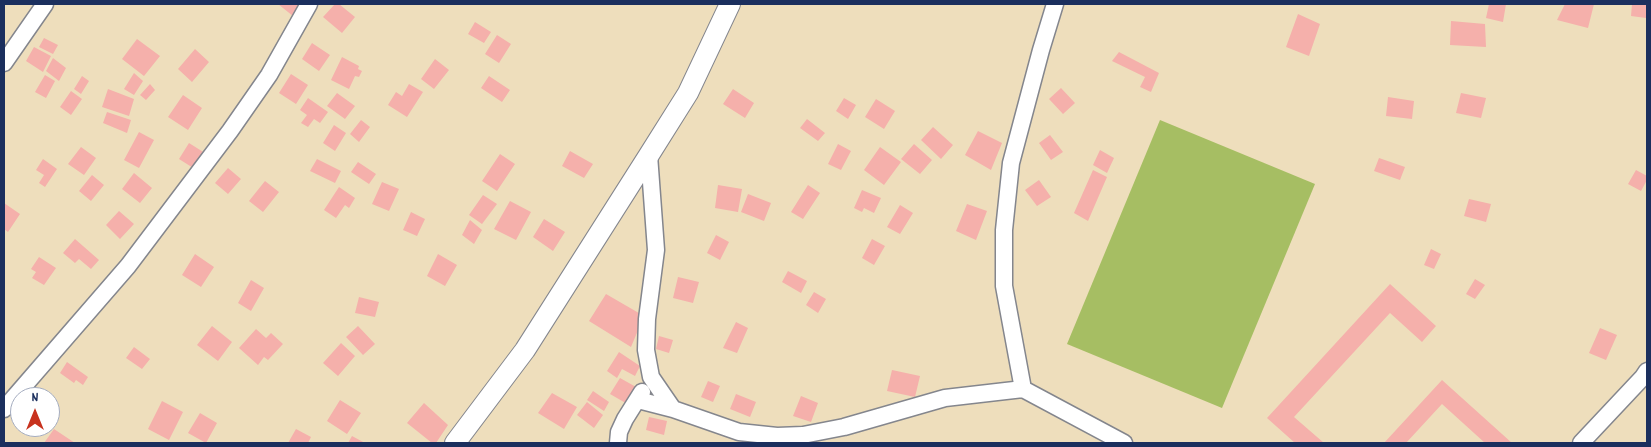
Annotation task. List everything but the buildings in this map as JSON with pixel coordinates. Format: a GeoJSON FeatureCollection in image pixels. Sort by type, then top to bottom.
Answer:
{"type":"FeatureCollection","features":[{"type":"Feature","properties":{"kind":"street"},"geometry":{"type":"LineString","coordinates":[[4,63],[46,4]]}},
{"type":"Feature","properties":{"kind":"street"},"geometry":{"type":"LineString","coordinates":[[4,409],[128,266],[230,131],[269,75],[309,4]]}},
{"type":"Feature","properties":{"kind":"street"},"geometry":{"type":"LineString","coordinates":[[455,443],[525,350],[649,155],[688,92],[730,4]]}},
{"type":"Feature","properties":{"kind":"street"},"geometry":{"type":"LineString","coordinates":[[1023,389],[1004,286],[1004,230],[1011,163],[1055,4]]}},
{"type":"Feature","properties":{"kind":"street"},"geometry":{"type":"LineString","coordinates":[[649,155],[656,250],[647,319],[646,350],[651,377],[673,409]]}},
{"type":"Feature","properties":{"kind":"street"},"geometry":{"type":"LineString","coordinates":[[1581,443],[1644,377],[1647,370]]}},
{"type":"Feature","properties":{"kind":"street"},"geometry":{"type":"LineString","coordinates":[[618,443],[619,432],[625,419],[651,377]]}},
{"type":"Feature","properties":{"kind":"street"},"geometry":{"type":"LineString","coordinates":[[638,400],[673,409],[737,438],[803,435],[844,427],[945,398],[1023,389],[1124,443]]}},
{"type":"Feature","properties":{"kind":"green space"},"geometry":{"type":"Polygon","coordinates":[[[1160,120],[1315,184],[1222,408],[1067,344],[1160,120]]]}}]}
